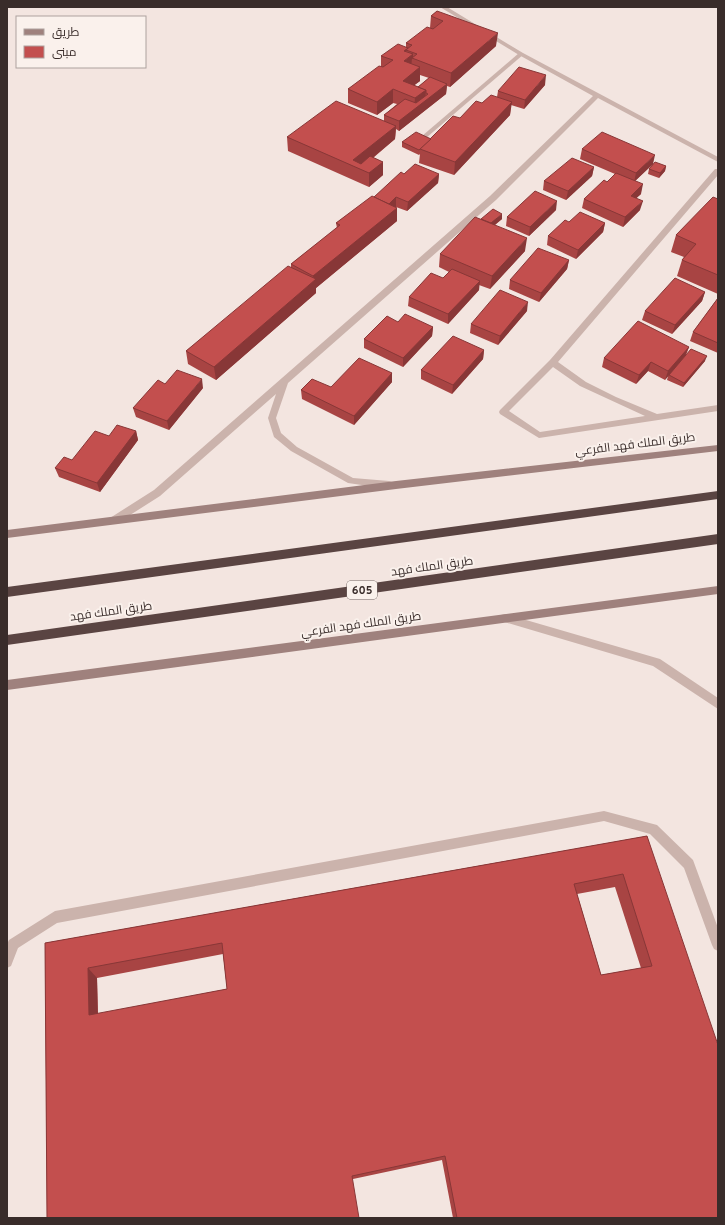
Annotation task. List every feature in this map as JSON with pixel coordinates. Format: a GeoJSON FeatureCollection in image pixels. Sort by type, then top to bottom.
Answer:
{"type":"FeatureCollection","features":[{"type":"Feature","properties":{"kind":"highway"},"geometry":{"type":"LineString","coordinates":[[7,592],[718,495]]}},
{"type":"Feature","properties":{"kind":"highway","name":"طريق الملك فهد"},"geometry":{"type":"LineString","coordinates":[[7,640],[718,539]]}},
{"type":"Feature","properties":{"kind":"main road","name":"طريق الملك فهد الفرعي"},"geometry":{"type":"LineString","coordinates":[[7,534],[718,448]]}},
{"type":"Feature","properties":{"kind":"main road","name":"طريق الملك فهد الفرعي"},"geometry":{"type":"LineString","coordinates":[[7,685],[718,590]]}},
{"type":"Feature","properties":{"kind":"street"},"geometry":{"type":"LineString","coordinates":[[443,7],[521,54],[718,160]]}},
{"type":"Feature","properties":{"kind":"street"},"geometry":{"type":"LineString","coordinates":[[424,137],[521,54]]}},
{"type":"Feature","properties":{"kind":"street"},"geometry":{"type":"LineString","coordinates":[[113,521],[157,493],[285,381],[493,198],[597,96]]}},
{"type":"Feature","properties":{"kind":"street"},"geometry":{"type":"LineString","coordinates":[[718,171],[553,362],[503,412],[539,435],[718,408]]}},
{"type":"Feature","properties":{"kind":"street"},"geometry":{"type":"LineString","coordinates":[[553,362],[595,390],[656,417]]}},
{"type":"Feature","properties":{"kind":"street"},"geometry":{"type":"LineString","coordinates":[[285,381],[272,418],[278,435],[294,449],[351,481],[396,486]]}},
{"type":"Feature","properties":{"kind":"street"},"geometry":{"type":"LineString","coordinates":[[505,618],[656,662],[718,704]]}},
{"type":"Feature","properties":{"kind":"street"},"geometry":{"type":"LineString","coordinates":[[7,962],[13,944],[55,917],[604,816],[653,829],[689,864],[718,944]]}},
{"type":"Feature","properties":{"kind":"building"},"geometry":{"type":"Polygon","coordinates":[[[437,11],[498,33],[451,73],[412,58],[417,54],[406,50],[412,45],[406,43],[427,27],[433,29],[443,21],[431,16],[437,11]]]}},
{"type":"Feature","properties":{"kind":"building"},"geometry":{"type":"Polygon","coordinates":[[[398,44],[408,48],[404,51],[413,54],[404,61],[420,67],[403,81],[426,90],[415,98],[393,89],[377,102],[348,89],[379,66],[383,67],[393,60],[381,56],[398,44]]]}},
{"type":"Feature","properties":{"kind":"building"},"geometry":{"type":"Polygon","coordinates":[[[519,67],[546,75],[525,100],[498,91],[519,67]]]}},
{"type":"Feature","properties":{"kind":"building"},"geometry":{"type":"Polygon","coordinates":[[[430,77],[447,84],[399,121],[384,115],[405,99],[416,103],[428,94],[426,93],[426,90],[418,87],[430,77]]]}},
{"type":"Feature","properties":{"kind":"building"},"geometry":{"type":"Polygon","coordinates":[[[491,95],[512,102],[455,162],[420,149],[453,116],[460,118],[476,101],[482,103],[491,95]]]}},
{"type":"Feature","properties":{"kind":"building"},"geometry":{"type":"Polygon","coordinates":[[[336,101],[396,126],[353,160],[361,164],[370,156],[383,162],[369,173],[287,137],[336,101]]]}},
{"type":"Feature","properties":{"kind":"building"},"geometry":{"type":"Polygon","coordinates":[[[416,132],[431,139],[419,150],[402,142],[416,132]]]}},
{"type":"Feature","properties":{"kind":"building"},"geometry":{"type":"Polygon","coordinates":[[[602,132],[655,155],[636,173],[582,149],[602,132]]]}},
{"type":"Feature","properties":{"kind":"building"},"geometry":{"type":"Polygon","coordinates":[[[572,158],[594,167],[568,191],[544,181],[572,158]]]}},
{"type":"Feature","properties":{"kind":"building"},"geometry":{"type":"Polygon","coordinates":[[[655,162],[666,166],[660,173],[649,169],[655,162]]]}},
{"type":"Feature","properties":{"kind":"building"},"geometry":{"type":"Polygon","coordinates":[[[415,164],[439,174],[408,202],[396,197],[389,204],[374,197],[401,172],[404,174],[415,164]]]}},
{"type":"Feature","properties":{"kind":"building"},"geometry":{"type":"Polygon","coordinates":[[[616,173],[643,184],[631,196],[643,201],[625,217],[584,199],[604,180],[607,182],[616,173]]]}},
{"type":"Feature","properties":{"kind":"building"},"geometry":{"type":"Polygon","coordinates":[[[535,191],[557,201],[530,227],[507,217],[535,191]]]}},
{"type":"Feature","properties":{"kind":"building"},"geometry":{"type":"Polygon","coordinates":[[[372,196],[397,208],[313,276],[291,264],[340,225],[336,223],[372,196]]]}},
{"type":"Feature","properties":{"kind":"building"},"geometry":{"type":"Polygon","coordinates":[[[713,197],[718,199],[718,275],[682,260],[696,244],[676,235],[713,197]]]}},
{"type":"Feature","properties":{"kind":"building"},"geometry":{"type":"Polygon","coordinates":[[[493,209],[502,214],[491,223],[481,219],[493,209]]]}},
{"type":"Feature","properties":{"kind":"building"},"geometry":{"type":"Polygon","coordinates":[[[580,212],[605,223],[578,250],[548,236],[565,220],[569,222],[580,212]]]}},
{"type":"Feature","properties":{"kind":"building"},"geometry":{"type":"Polygon","coordinates":[[[475,217],[527,238],[492,276],[440,254],[475,217]]]}},
{"type":"Feature","properties":{"kind":"building"},"geometry":{"type":"Polygon","coordinates":[[[538,248],[569,260],[541,293],[510,280],[538,248]]]}},
{"type":"Feature","properties":{"kind":"building"},"geometry":{"type":"Polygon","coordinates":[[[288,266],[316,279],[214,367],[186,351],[288,266]]]}},
{"type":"Feature","properties":{"kind":"building"},"geometry":{"type":"Polygon","coordinates":[[[452,269],[480,281],[448,314],[409,297],[431,273],[443,278],[452,269]]]}},
{"type":"Feature","properties":{"kind":"building"},"geometry":{"type":"Polygon","coordinates":[[[675,278],[705,292],[675,325],[645,311],[675,278]]]}},
{"type":"Feature","properties":{"kind":"building"},"geometry":{"type":"Polygon","coordinates":[[[500,290],[528,302],[500,336],[471,324],[500,290]]]}},
{"type":"Feature","properties":{"kind":"building"},"geometry":{"type":"Polygon","coordinates":[[[718,298],[718,343],[693,332],[718,298]]]}},
{"type":"Feature","properties":{"kind":"building"},"geometry":{"type":"Polygon","coordinates":[[[405,314],[433,327],[403,358],[364,339],[387,316],[398,322],[405,314]]]}},
{"type":"Feature","properties":{"kind":"building"},"geometry":{"type":"Polygon","coordinates":[[[638,321],[689,347],[668,371],[651,362],[639,375],[604,358],[638,321]]]}},
{"type":"Feature","properties":{"kind":"building"},"geometry":{"type":"Polygon","coordinates":[[[453,336],[484,350],[453,385],[421,370],[453,336]]]}},
{"type":"Feature","properties":{"kind":"building"},"geometry":{"type":"Polygon","coordinates":[[[691,349],[707,356],[684,383],[669,375],[691,349]]]}},
{"type":"Feature","properties":{"kind":"building"},"geometry":{"type":"Polygon","coordinates":[[[359,358],[392,373],[354,416],[301,390],[312,379],[331,387],[359,358]]]}},
{"type":"Feature","properties":{"kind":"building"},"geometry":{"type":"Polygon","coordinates":[[[177,370],[202,379],[167,421],[133,408],[158,380],[165,384],[177,370]]]}},
{"type":"Feature","properties":{"kind":"building"},"geometry":{"type":"Polygon","coordinates":[[[117,425],[136,431],[97,483],[55,468],[64,457],[72,460],[95,431],[109,436],[117,425]]]}},
{"type":"Feature","properties":{"kind":"building"},"geometry":{"type":"Polygon","coordinates":[[[647,836],[718,1045],[718,1218],[457,1218],[445,1156],[352,1176],[359,1218],[47,1218],[45,943],[647,836]],[[623,874],[574,884],[601,975],[652,966],[623,874]],[[222,943],[88,968],[89,1015],[227,989],[222,943]]]}}]}
